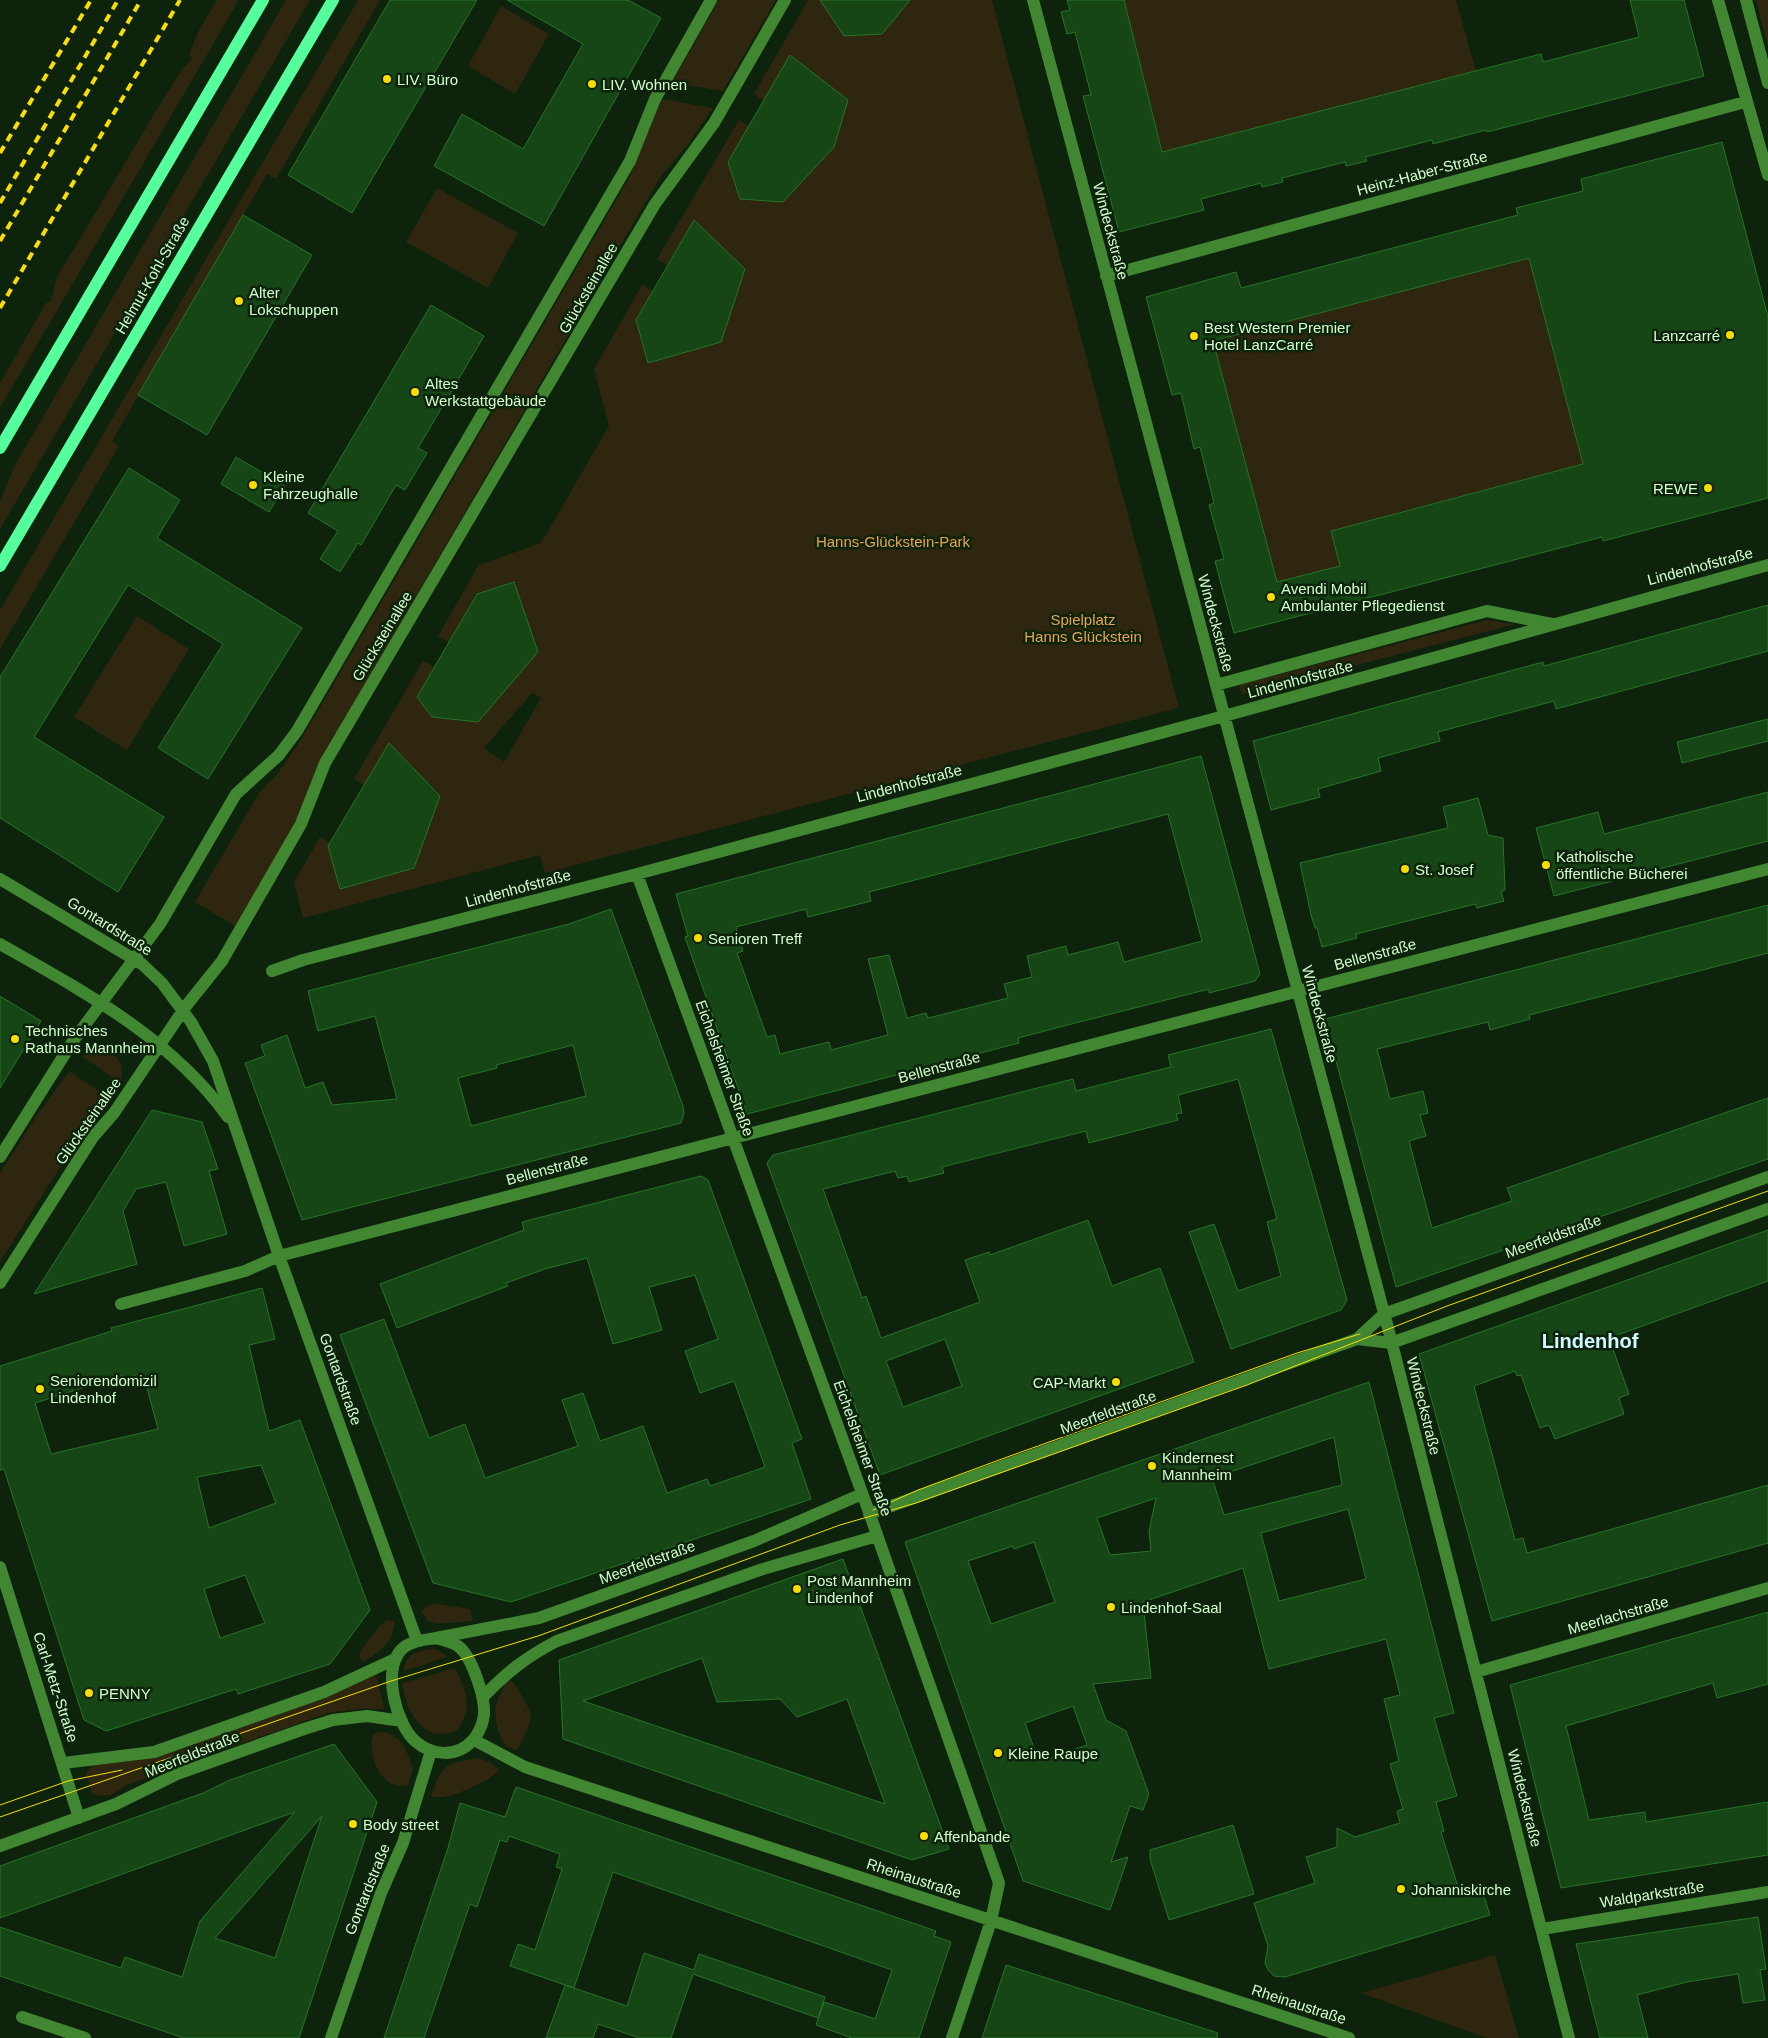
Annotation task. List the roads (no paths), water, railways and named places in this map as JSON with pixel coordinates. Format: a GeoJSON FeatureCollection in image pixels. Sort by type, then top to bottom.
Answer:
{"type":"FeatureCollection","features":[{"type":"Feature","properties":{"kind":"main road"},"geometry":{"type":"LineString","coordinates":[[0,448],[263,0]]}},
{"type":"Feature","properties":{"kind":"main road","name":"Helmut-Kohl-Straße"},"geometry":{"type":"LineString","coordinates":[[0,566],[333,0]]}},
{"type":"Feature","properties":{"kind":"street","name":"Glücksteinallee"},"geometry":{"type":"LineString","coordinates":[[0,1157],[74,1041],[160,924],[236,794],[280,755],[297,731],[630,162],[655,99],[710,0]]}},
{"type":"Feature","properties":{"kind":"street","name":"Glücksteinallee"},"geometry":{"type":"LineString","coordinates":[[0,1283],[93,1137],[114,1112],[183,1011],[217,968],[236,938],[302,824],[325,763],[655,204],[714,123],[785,0]]}},
{"type":"Feature","properties":{"kind":"street","name":"Windeckstraße"},"geometry":{"type":"LineString","coordinates":[[1033,0],[1384,1314],[1569,2038]]}},
{"type":"Feature","properties":{"kind":"street"},"geometry":{"type":"LineString","coordinates":[[1718,0],[1745,102],[1768,175]]}},
{"type":"Feature","properties":{"kind":"street"},"geometry":{"type":"LineString","coordinates":[[1746,0],[1768,83]]}},
{"type":"Feature","properties":{"kind":"street","name":"Heinz-Haber-Straße"},"geometry":{"type":"LineString","coordinates":[[1106,276],[1745,102]]}},
{"type":"Feature","properties":{"kind":"street","name":"Lindenhofstraße"},"geometry":{"type":"LineString","coordinates":[[272,971],[303,960],[637,874],[1224,716],[1768,565]]}},
{"type":"Feature","properties":{"kind":"street","name":"Lindenhofstraße"},"geometry":{"type":"LineString","coordinates":[[1216,685],[1487,611],[1554,625]]}},
{"type":"Feature","properties":{"kind":"street","name":"Bellenstraße"},"geometry":{"type":"LineString","coordinates":[[122,1304],[245,1271],[279,1256],[1768,869]]}},
{"type":"Feature","properties":{"kind":"street","name":"Eichelsheimer Straße"},"geometry":{"type":"LineString","coordinates":[[637,874],[862,1494],[999,1883],[991,1921],[952,2038]]}},
{"type":"Feature","properties":{"kind":"street","name":"Gontardstraße"},"geometry":{"type":"LineString","coordinates":[[0,879],[136,959],[162,983],[209,1051],[279,1256],[418,1641]]}},
{"type":"Feature","properties":{"kind":"street","name":"Gontardstraße"},"geometry":{"type":"LineString","coordinates":[[0,944],[102,1003],[159,1046],[197,1081],[236,1127]]}},
{"type":"Feature","properties":{"kind":"street","name":"Meerfeldstraße"},"geometry":{"type":"LineString","coordinates":[[869,1514],[1357,1339],[1384,1314],[1768,1177]]}},
{"type":"Feature","properties":{"kind":"street","name":"Meerfeldstraße"},"geometry":{"type":"LineString","coordinates":[[1357,1339],[1391,1343],[1768,1209]]}},
{"type":"Feature","properties":{"kind":"street","name":"Meerfeldstraße"},"geometry":{"type":"LineString","coordinates":[[436,1638],[539,1618],[754,1541],[862,1494]]}},
{"type":"Feature","properties":{"kind":"street"},"geometry":{"type":"LineString","coordinates":[[483,1697],[530,1654],[557,1641],[763,1570],[877,1536]]}},
{"type":"Feature","properties":{"kind":"street","name":"Carl-Metz-Straße"},"geometry":{"type":"LineString","coordinates":[[0,1567],[80,1818]]}},
{"type":"Feature","properties":{"kind":"street","name":"Meerlachstraße"},"geometry":{"type":"LineString","coordinates":[[1476,1672],[1768,1588]]}},
{"type":"Feature","properties":{"kind":"street"},"geometry":{"type":"LineString","coordinates":[[436,1638],[458,1646],[468,1658],[483,1697],[484,1719],[474,1740],[461,1750],[447,1753],[432,1752],[414,1740],[402,1721],[395,1701],[390,1672],[393,1660],[402,1648],[418,1641],[436,1638]]}},
{"type":"Feature","properties":{"kind":"street","name":"Meerfeldstraße"},"geometry":{"type":"LineString","coordinates":[[63,1763],[154,1752],[324,1692],[393,1660]]}},
{"type":"Feature","properties":{"kind":"street","name":"Meerfeldstraße"},"geometry":{"type":"LineString","coordinates":[[0,1846],[116,1804],[176,1774],[333,1720],[367,1716],[402,1721]]}},
{"type":"Feature","properties":{"kind":"street","name":"Rheinaustraße"},"geometry":{"type":"LineString","coordinates":[[474,1740],[525,1767],[1349,2038]]}},
{"type":"Feature","properties":{"kind":"street","name":"Gontardstraße"},"geometry":{"type":"LineString","coordinates":[[331,2038],[381,1893],[403,1843],[432,1752]]}},
{"type":"Feature","properties":{"kind":"street","name":"Waldparkstraße"},"geometry":{"type":"LineString","coordinates":[[1542,1928],[1768,1892]]}},
{"type":"Feature","properties":{"kind":"street"},"geometry":{"type":"LineString","coordinates":[[22,2016],[85,2038]]}},
{"type":"Feature","properties":{"kind":"tram line"},"geometry":{"type":"LineString","coordinates":[[0,1817],[391,1681],[538,1636],[840,1525],[916,1503],[1247,1385],[1447,1306],[1768,1191]]}},
{"type":"Feature","properties":{"kind":"tram line"},"geometry":{"type":"LineString","coordinates":[[873,1510],[918,1490],[999,1460],[1297,1353],[1360,1334]]}},
{"type":"Feature","properties":{"kind":"tram line"},"geometry":{"type":"LineString","coordinates":[[0,1805],[68,1781],[122,1770]]}},
{"type":"Feature","properties":{"kind":"railway"},"geometry":{"type":"LineString","coordinates":[[0,153],[91,0]]}},
{"type":"Feature","properties":{"kind":"railway"},"geometry":{"type":"LineString","coordinates":[[0,203],[118,0]]}},
{"type":"Feature","properties":{"kind":"railway"},"geometry":{"type":"LineString","coordinates":[[0,241],[141,0]]}},
{"type":"Feature","properties":{"kind":"railway"},"geometry":{"type":"LineString","coordinates":[[0,308],[180,0]]}},
{"type":"Feature","properties":{"kind":"place","name":"LIV. Büro"},"geometry":{"type":"Point","coordinates":[387,79]}},
{"type":"Feature","properties":{"kind":"place","name":"LIV. Wohnen"},"geometry":{"type":"Point","coordinates":[592,84]}},
{"type":"Feature","properties":{"kind":"place","name":"Alter Lokschuppen"},"geometry":{"type":"Point","coordinates":[239,301]}},
{"type":"Feature","properties":{"kind":"place","name":"Lanzcarré"},"geometry":{"type":"Point","coordinates":[1730,335]}},
{"type":"Feature","properties":{"kind":"place","name":"Best Western Premier Hotel LanzCarré"},"geometry":{"type":"Point","coordinates":[1194,336]}},
{"type":"Feature","properties":{"kind":"place","name":"Altes Werkstattgebäude"},"geometry":{"type":"Point","coordinates":[415,392]}},
{"type":"Feature","properties":{"kind":"place","name":"Kleine Fahrzeughalle"},"geometry":{"type":"Point","coordinates":[253,485]}},
{"type":"Feature","properties":{"kind":"place","name":"REWE"},"geometry":{"type":"Point","coordinates":[1708,488]}},
{"type":"Feature","properties":{"kind":"place","name":"Avendi Mobil Ambulanter Pflegedienst"},"geometry":{"type":"Point","coordinates":[1271,597]}},
{"type":"Feature","properties":{"kind":"place","name":"Katholische öffentliche Bücherei"},"geometry":{"type":"Point","coordinates":[1546,865]}},
{"type":"Feature","properties":{"kind":"place","name":"St. Josef"},"geometry":{"type":"Point","coordinates":[1405,869]}},
{"type":"Feature","properties":{"kind":"place","name":"Senioren Treff"},"geometry":{"type":"Point","coordinates":[698,938]}},
{"type":"Feature","properties":{"kind":"place","name":"Technisches Rathaus Mannheim"},"geometry":{"type":"Point","coordinates":[15,1039]}},
{"type":"Feature","properties":{"kind":"place","name":"CAP-Markt"},"geometry":{"type":"Point","coordinates":[1116,1382]}},
{"type":"Feature","properties":{"kind":"place","name":"Seniorendomizil Lindenhof"},"geometry":{"type":"Point","coordinates":[40,1389]}},
{"type":"Feature","properties":{"kind":"place","name":"Kindernest Mannheim"},"geometry":{"type":"Point","coordinates":[1152,1466]}},
{"type":"Feature","properties":{"kind":"place","name":"Post Mannheim Lindenhof"},"geometry":{"type":"Point","coordinates":[797,1589]}},
{"type":"Feature","properties":{"kind":"place","name":"Lindenhof-Saal"},"geometry":{"type":"Point","coordinates":[1111,1607]}},
{"type":"Feature","properties":{"kind":"place","name":"PENNY"},"geometry":{"type":"Point","coordinates":[89,1693]}},
{"type":"Feature","properties":{"kind":"place","name":"Kleine Raupe"},"geometry":{"type":"Point","coordinates":[998,1753]}},
{"type":"Feature","properties":{"kind":"place","name":"Body street"},"geometry":{"type":"Point","coordinates":[353,1824]}},
{"type":"Feature","properties":{"kind":"place","name":"Affenbande"},"geometry":{"type":"Point","coordinates":[924,1836]}},
{"type":"Feature","properties":{"kind":"place","name":"Johanniskirche"},"geometry":{"type":"Point","coordinates":[1401,1889]}},
{"type":"Feature","properties":{"kind":"district","name":"Lindenhof"},"geometry":{"type":"Point","coordinates":[1590,1341]}},
{"type":"Feature","properties":{"kind":"park label","name":"Hanns-Glückstein-Park"},"geometry":{"type":"Point","coordinates":[893,541]}},
{"type":"Feature","properties":{"kind":"park label","name":"Spielplatz Hanns Glückstein"},"geometry":{"type":"Point","coordinates":[1083,628]}}]}
